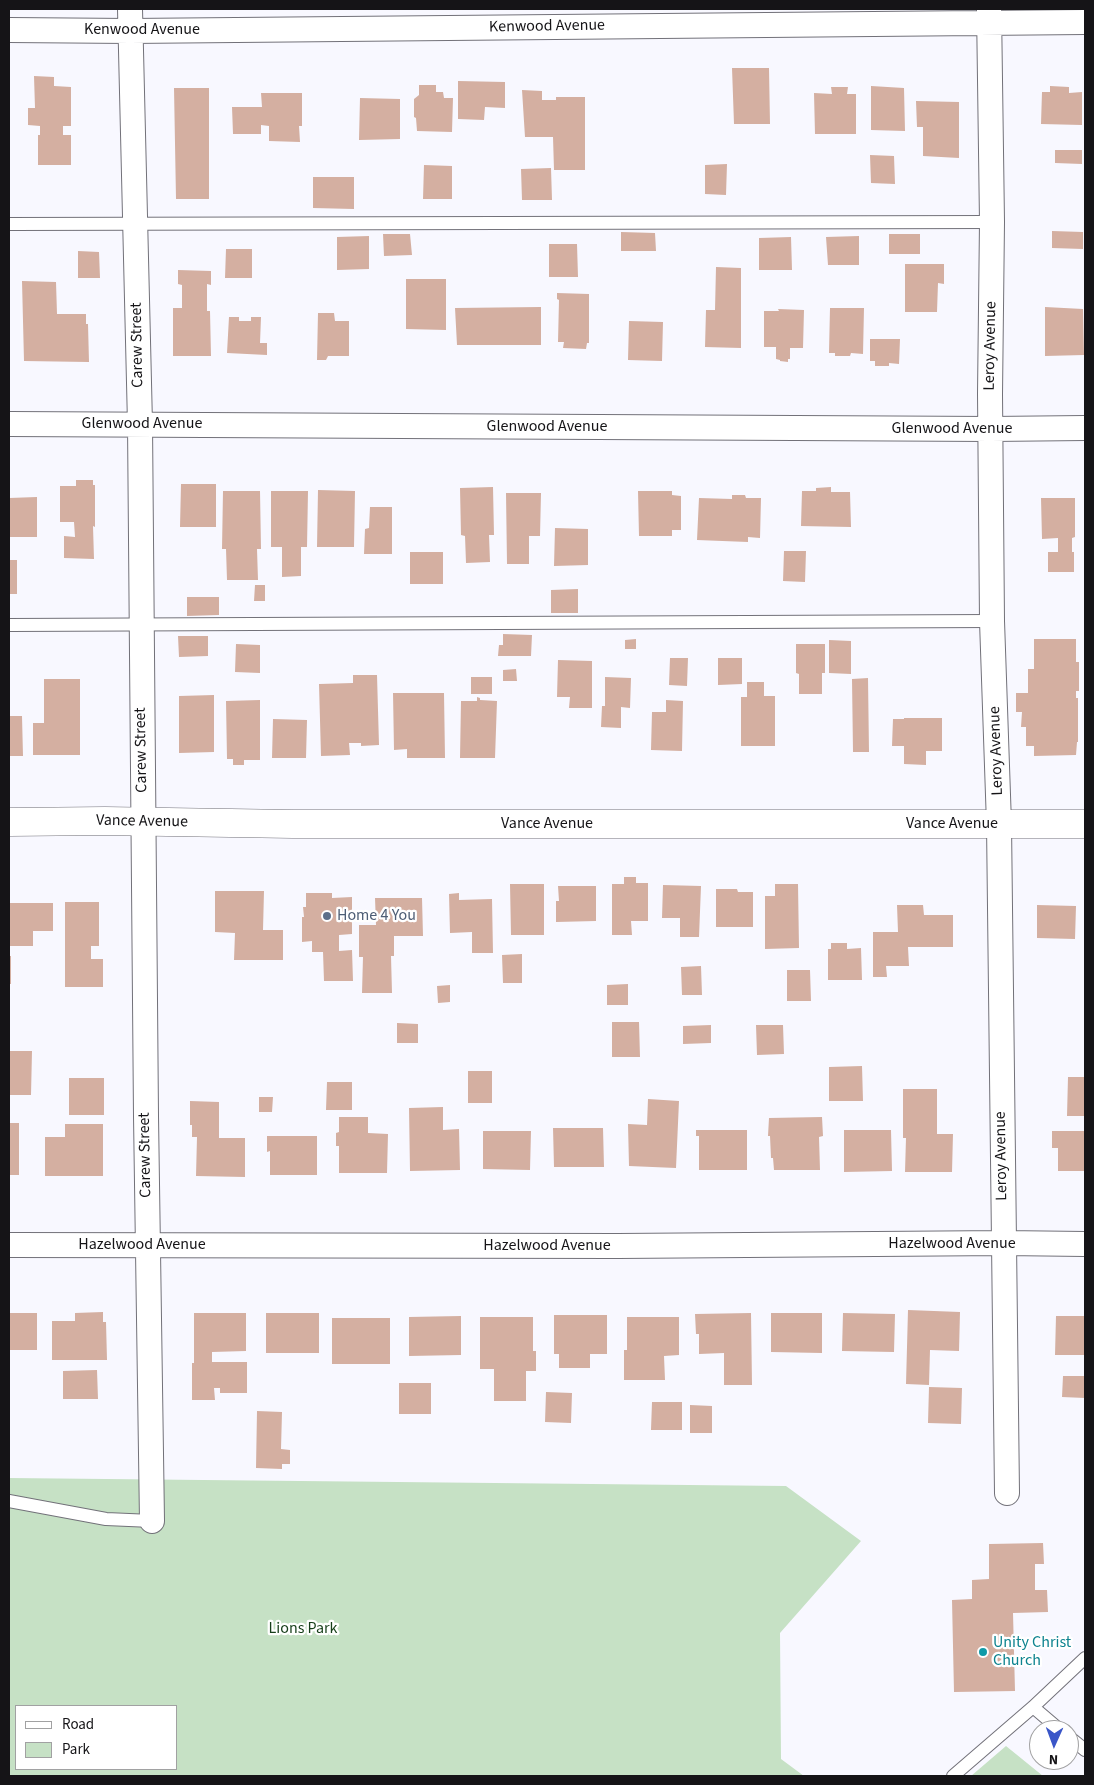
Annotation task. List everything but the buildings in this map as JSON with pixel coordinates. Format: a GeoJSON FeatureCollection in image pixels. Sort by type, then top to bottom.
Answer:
{"type":"FeatureCollection","features":[{"type":"Feature","properties":{"kind":"street","name":"Kenwood Avenue"},"geometry":{"type":"LineString","coordinates":[[9,30],[130,20],[989,16],[1085,22]]}},
{"type":"Feature","properties":{"kind":"street","name":"Leroy Avenue"},"geometry":{"type":"LineString","coordinates":[[989,16],[992,222],[992,622],[999,824],[1007,1493]]}},
{"type":"Feature","properties":{"kind":"street","name":"Carew Street"},"geometry":{"type":"LineString","coordinates":[[130,20],[140,424],[152,1521]]}},
{"type":"Feature","properties":{"kind":"street","name":"Glenwood Avenue"},"geometry":{"type":"LineString","coordinates":[[9,424],[1085,428]]}},
{"type":"Feature","properties":{"kind":"street","name":"Vance Avenue"},"geometry":{"type":"LineString","coordinates":[[9,822],[1085,824]]}},
{"type":"Feature","properties":{"kind":"street","name":"Hazelwood Avenue"},"geometry":{"type":"LineString","coordinates":[[9,1246],[1085,1244]]}},
{"type":"Feature","properties":{"kind":"lane"},"geometry":{"type":"LineString","coordinates":[[9,224],[992,222]]}},
{"type":"Feature","properties":{"kind":"lane"},"geometry":{"type":"LineString","coordinates":[[9,625],[992,622]]}},
{"type":"Feature","properties":{"kind":"lane"},"geometry":{"type":"LineString","coordinates":[[9,1501],[106,1519],[152,1521]]}},
{"type":"Feature","properties":{"kind":"lane"},"geometry":{"type":"LineString","coordinates":[[953,1776],[1033,1707],[1085,1658]]}},
{"type":"Feature","properties":{"kind":"lane"},"geometry":{"type":"LineString","coordinates":[[1033,1707],[1048,1720]]}},
{"type":"Feature","properties":{"kind":"green space","name":"Lions Park"},"geometry":{"type":"Polygon","coordinates":[[[9,1478],[786,1486],[861,1541],[780,1633],[781,1759],[804,1776],[9,1776],[9,1478]]]}},
{"type":"Feature","properties":{"kind":"green space"},"geometry":{"type":"Polygon","coordinates":[[[1006,1746],[1029,1765],[1029,1770],[1036,1770],[1043,1776],[971,1776],[1006,1746]]]}},
{"type":"Feature","properties":{"kind":"place","name":"Home 4 You"},"geometry":{"type":"Point","coordinates":[327,916]}},
{"type":"Feature","properties":{"kind":"place","name":"Unity Christ Church"},"geometry":{"type":"Point","coordinates":[983,1652]}}]}
